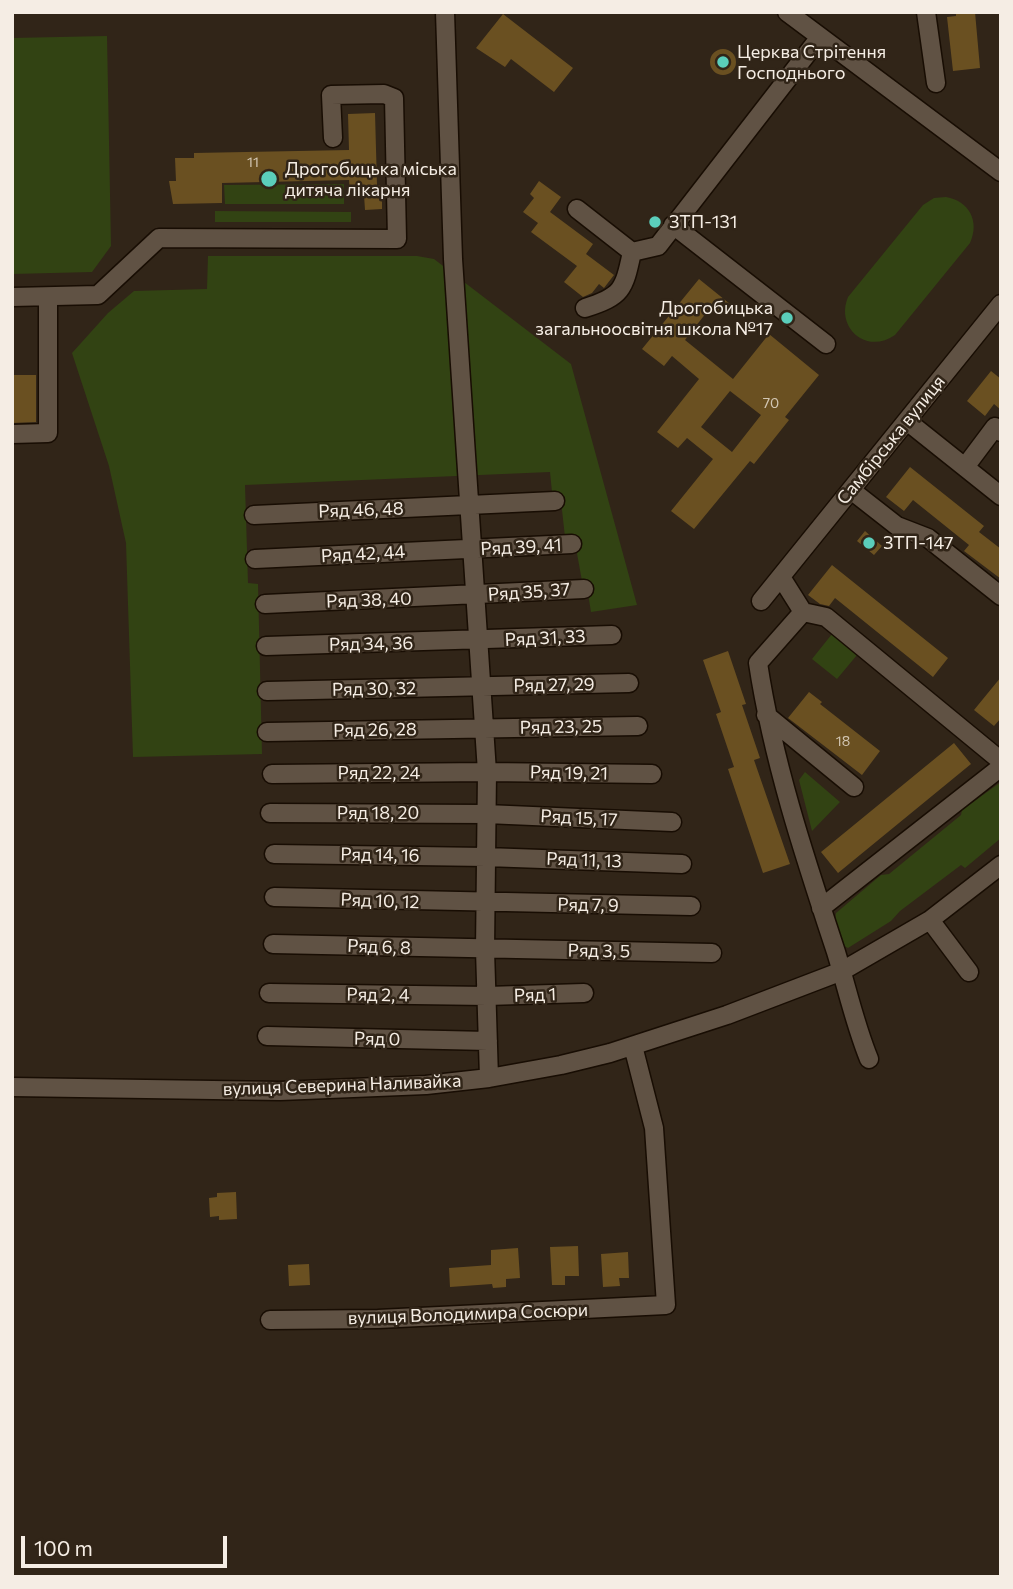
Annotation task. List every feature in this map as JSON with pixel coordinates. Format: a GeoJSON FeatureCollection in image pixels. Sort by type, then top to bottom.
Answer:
{"type":"FeatureCollection","features":[{"type":"Feature","properties":{"kind":"street"},"geometry":{"type":"LineString","coordinates":[[445,12],[453,259],[467,506],[487,772],[485,950],[489,1078]]}},
{"type":"Feature","properties":{"kind":"street"},"geometry":{"type":"LineString","coordinates":[[787,12],[1001,173]]}},
{"type":"Feature","properties":{"kind":"street"},"geometry":{"type":"LineString","coordinates":[[926,12],[936,83]]}},
{"type":"Feature","properties":{"kind":"street"},"geometry":{"type":"LineString","coordinates":[[632,252],[657,246],[820,37]]}},
{"type":"Feature","properties":{"kind":"street"},"geometry":{"type":"LineString","coordinates":[[12,298],[98,295],[159,238],[397,239],[394,98],[384,94],[331,95],[333,138]]}},
{"type":"Feature","properties":{"kind":"street"},"geometry":{"type":"LineString","coordinates":[[576,209],[632,252]]}},
{"type":"Feature","properties":{"kind":"street"},"geometry":{"type":"LineString","coordinates":[[673,225],[827,344]]}},
{"type":"Feature","properties":{"kind":"street"},"geometry":{"type":"LineString","coordinates":[[585,308],[611,300],[626,281],[632,252]]}},
{"type":"Feature","properties":{"kind":"street"},"geometry":{"type":"LineString","coordinates":[[12,434],[48,433],[48,297]]}},
{"type":"Feature","properties":{"kind":"street","name":"Самбірська вулиця"},"geometry":{"type":"LineString","coordinates":[[761,601],[1001,304]]}},
{"type":"Feature","properties":{"kind":"street"},"geometry":{"type":"LineString","coordinates":[[907,421],[1001,496]]}},
{"type":"Feature","properties":{"kind":"street"},"geometry":{"type":"LineString","coordinates":[[965,467],[995,427],[1001,432]]}},
{"type":"Feature","properties":{"kind":"street"},"geometry":{"type":"LineString","coordinates":[[851,490],[897,526],[928,538],[1001,596]]}},
{"type":"Feature","properties":{"kind":"street","name":"Ряд 46, 48"},"geometry":{"type":"LineString","coordinates":[[254,514],[555,501]]}},
{"type":"Feature","properties":{"kind":"street","name":"Ряд 39, 41"},"geometry":{"type":"LineString","coordinates":[[471,550],[572,544]]}},
{"type":"Feature","properties":{"kind":"street","name":"Ряд 42, 44"},"geometry":{"type":"LineString","coordinates":[[255,559],[471,550]]}},
{"type":"Feature","properties":{"kind":"street"},"geometry":{"type":"LineString","coordinates":[[781,577],[803,612],[826,617],[999,758],[821,908]]}},
{"type":"Feature","properties":{"kind":"street","name":"Ряд 35, 37"},"geometry":{"type":"LineString","coordinates":[[474,596],[584,589]]}},
{"type":"Feature","properties":{"kind":"street","name":"Ряд 38, 40"},"geometry":{"type":"LineString","coordinates":[[265,604],[474,596]]}},
{"type":"Feature","properties":{"kind":"street"},"geometry":{"type":"LineString","coordinates":[[803,612],[758,663],[766,715],[859,1035],[869,1059]]}},
{"type":"Feature","properties":{"kind":"street","name":"Ряд 31, 33"},"geometry":{"type":"LineString","coordinates":[[477,642],[612,635]]}},
{"type":"Feature","properties":{"kind":"street","name":"Ряд 34, 36"},"geometry":{"type":"LineString","coordinates":[[265,646],[477,642]]}},
{"type":"Feature","properties":{"kind":"street","name":"Ряд 27, 29"},"geometry":{"type":"LineString","coordinates":[[480,686],[629,683]]}},
{"type":"Feature","properties":{"kind":"street","name":"Ряд 30, 32"},"geometry":{"type":"LineString","coordinates":[[267,691],[480,686]]}},
{"type":"Feature","properties":{"kind":"street"},"geometry":{"type":"LineString","coordinates":[[766,715],[854,787]]}},
{"type":"Feature","properties":{"kind":"street","name":"Ряд 23, 25"},"geometry":{"type":"LineString","coordinates":[[483,728],[638,726]]}},
{"type":"Feature","properties":{"kind":"street","name":"Ряд 26, 28"},"geometry":{"type":"LineString","coordinates":[[267,732],[483,728]]}},
{"type":"Feature","properties":{"kind":"street","name":"Ряд 22, 24"},"geometry":{"type":"LineString","coordinates":[[272,774],[487,772]]}},
{"type":"Feature","properties":{"kind":"street","name":"Ряд 19, 21"},"geometry":{"type":"LineString","coordinates":[[487,772],[652,774]]}},
{"type":"Feature","properties":{"kind":"street","name":"Ряд 18, 20"},"geometry":{"type":"LineString","coordinates":[[270,813],[486,814]]}},
{"type":"Feature","properties":{"kind":"street","name":"Ряд 15, 17"},"geometry":{"type":"LineString","coordinates":[[486,814],[672,822]]}},
{"type":"Feature","properties":{"kind":"street","name":"Ряд 14, 16"},"geometry":{"type":"LineString","coordinates":[[274,854],[486,857]]}},
{"type":"Feature","properties":{"kind":"street","name":"Ряд 11, 13"},"geometry":{"type":"LineString","coordinates":[[486,857],[682,864]]}},
{"type":"Feature","properties":{"kind":"street","name":"вулиця Северина Наливайка"},"geometry":{"type":"LineString","coordinates":[[12,1087],[279,1091],[426,1085],[489,1078],[561,1065],[633,1046],[727,1015],[842,971],[930,920],[1001,865]]}},
{"type":"Feature","properties":{"kind":"street","name":"Ряд 10, 12"},"geometry":{"type":"LineString","coordinates":[[274,897],[486,904]]}},
{"type":"Feature","properties":{"kind":"street","name":"Ряд 7, 9"},"geometry":{"type":"LineString","coordinates":[[486,904],[691,906]]}},
{"type":"Feature","properties":{"kind":"street"},"geometry":{"type":"LineString","coordinates":[[930,920],[969,972]]}},
{"type":"Feature","properties":{"kind":"street","name":"Ряд 6, 8"},"geometry":{"type":"LineString","coordinates":[[273,944],[485,950]]}},
{"type":"Feature","properties":{"kind":"street","name":"Ряд 3, 5"},"geometry":{"type":"LineString","coordinates":[[485,950],[712,953]]}},
{"type":"Feature","properties":{"kind":"street","name":"Ряд 2, 4"},"geometry":{"type":"LineString","coordinates":[[269,993],[487,996]]}},
{"type":"Feature","properties":{"kind":"street","name":"Ряд 1"},"geometry":{"type":"LineString","coordinates":[[487,996],[584,993]]}},
{"type":"Feature","properties":{"kind":"street","name":"Ряд 0"},"geometry":{"type":"LineString","coordinates":[[267,1036],[488,1041]]}},
{"type":"Feature","properties":{"kind":"street","name":"вулиця Володимира Сосюри"},"geometry":{"type":"LineString","coordinates":[[270,1320],[378,1319],[666,1305],[654,1128],[633,1046]]}},
{"type":"Feature","properties":{"kind":"green space"},"geometry":{"type":"Polygon","coordinates":[[[107,36],[111,246],[92,272],[12,274],[12,38],[107,36]]]}},
{"type":"Feature","properties":{"kind":"green space"},"geometry":{"type":"Polygon","coordinates":[[[344,184],[344,204],[225,204],[224,185],[344,184]]]}},
{"type":"Feature","properties":{"kind":"green space"},"geometry":{"type":"Polygon","coordinates":[[[946,197],[961,203],[970,213],[974,227],[970,243],[895,335],[874,342],[864,340],[850,328],[846,319],[848,297],[923,205],[934,198],[946,197]]]}},
{"type":"Feature","properties":{"kind":"green space"},"geometry":{"type":"Polygon","coordinates":[[[215,211],[351,212],[351,222],[215,222],[215,211]]]}},
{"type":"Feature","properties":{"kind":"green space"},"geometry":{"type":"Polygon","coordinates":[[[208,256],[417,256],[434,259],[571,364],[637,605],[591,612],[574,537],[565,537],[560,492],[552,492],[550,472],[245,485],[248,583],[258,584],[262,754],[133,757],[126,543],[109,466],[72,353],[108,313],[134,291],[207,289],[208,256]]]}},
{"type":"Feature","properties":{"kind":"green space"},"geometry":{"type":"Polygon","coordinates":[[[832,634],[857,655],[837,679],[812,659],[832,634]]]}},
{"type":"Feature","properties":{"kind":"green space"},"geometry":{"type":"Polygon","coordinates":[[[805,772],[840,802],[812,831],[799,780],[805,772]]]}},
{"type":"Feature","properties":{"kind":"green space"},"geometry":{"type":"Polygon","coordinates":[[[1001,782],[1001,838],[965,868],[961,865],[900,911],[891,921],[848,948],[844,946],[835,920],[836,913],[881,875],[889,874],[961,815],[962,810],[1001,782]]]}},
{"type":"Feature","properties":{"kind":"building"},"geometry":{"type":"Polygon","coordinates":[[[956,12],[975,12],[980,68],[953,71],[947,17],[956,16],[956,12]]]}},
{"type":"Feature","properties":{"kind":"building"},"geometry":{"type":"Polygon","coordinates":[[[503,14],[573,68],[554,92],[511,59],[505,67],[476,48],[503,14]]]}},
{"type":"Feature","properties":{"kind":"building","name":"Церква Стрітення Господнього"},"geometry":{"type":"Polygon","coordinates":[[[723,49],[732,53],[736,62],[732,71],[723,75],[714,71],[710,62],[714,53],[723,49]]]}},
{"type":"Feature","properties":{"kind":"building"},"geometry":{"type":"Polygon","coordinates":[[[375,113],[377,185],[382,185],[382,209],[365,210],[364,195],[350,195],[349,180],[222,183],[222,203],[173,204],[169,181],[176,181],[175,158],[194,158],[194,153],[349,150],[348,114],[375,113]]]}},
{"type":"Feature","properties":{"kind":"building"},"geometry":{"type":"Polygon","coordinates":[[[539,181],[561,197],[550,212],[593,244],[586,254],[614,275],[604,288],[599,284],[592,293],[583,297],[564,282],[577,266],[531,232],[538,223],[523,212],[534,198],[530,194],[539,181]]]}},
{"type":"Feature","properties":{"kind":"building"},"geometry":{"type":"Polygon","coordinates":[[[699,279],[730,304],[720,316],[710,308],[685,340],[733,379],[769,334],[819,375],[785,417],[789,420],[754,464],[750,461],[694,529],[671,511],[713,459],[687,438],[678,448],[657,432],[699,379],[672,356],[664,366],[642,349],[699,279]],[[730,391],[701,427],[732,452],[761,415],[730,391]]]}},
{"type":"Feature","properties":{"kind":"building"},"geometry":{"type":"Polygon","coordinates":[[[991,371],[1001,379],[1001,410],[994,404],[985,416],[967,401],[991,371]]]}},
{"type":"Feature","properties":{"kind":"building"},"geometry":{"type":"Polygon","coordinates":[[[12,375],[36,375],[36,422],[12,423],[12,375]]]}},
{"type":"Feature","properties":{"kind":"building"},"geometry":{"type":"Polygon","coordinates":[[[910,467],[984,526],[979,532],[1001,549],[1001,579],[964,551],[969,545],[913,500],[904,511],[886,497],[910,467]]]}},
{"type":"Feature","properties":{"kind":"building","name":"ЗТП-147"},"geometry":{"type":"Polygon","coordinates":[[[865,531],[882,546],[874,555],[857,541],[865,531]]]}},
{"type":"Feature","properties":{"kind":"building"},"geometry":{"type":"Polygon","coordinates":[[[832,565],[948,658],[933,677],[835,598],[829,606],[820,604],[808,595],[832,565]]]}},
{"type":"Feature","properties":{"kind":"building"},"geometry":{"type":"Polygon","coordinates":[[[728,651],[760,758],[754,760],[790,864],[763,873],[728,769],[734,767],[716,714],[721,712],[703,660],[728,651]]]}},
{"type":"Feature","properties":{"kind":"building"},"geometry":{"type":"Polygon","coordinates":[[[1001,677],[1001,718],[994,726],[974,710],[1001,677]]]}},
{"type":"Feature","properties":{"kind":"building"},"geometry":{"type":"Polygon","coordinates":[[[809,692],[822,702],[820,704],[880,751],[862,775],[788,718],[809,692]]]}},
{"type":"Feature","properties":{"kind":"building"},"geometry":{"type":"Polygon","coordinates":[[[954,743],[971,764],[838,873],[821,852],[954,743]]]}},
{"type":"Feature","properties":{"kind":"building"},"geometry":{"type":"Polygon","coordinates":[[[236,1192],[237,1219],[219,1220],[219,1216],[210,1217],[209,1198],[217,1197],[217,1193],[236,1192]]]}},
{"type":"Feature","properties":{"kind":"building"},"geometry":{"type":"Polygon","coordinates":[[[578,1246],[579,1276],[565,1276],[565,1285],[552,1285],[550,1247],[578,1246]]]}},
{"type":"Feature","properties":{"kind":"building"},"geometry":{"type":"Polygon","coordinates":[[[518,1248],[520,1278],[506,1279],[506,1287],[493,1288],[492,1284],[450,1287],[449,1268],[491,1265],[491,1250],[518,1248]]]}},
{"type":"Feature","properties":{"kind":"building"},"geometry":{"type":"Polygon","coordinates":[[[628,1252],[629,1278],[619,1278],[620,1286],[603,1287],[601,1254],[628,1252]]]}},
{"type":"Feature","properties":{"kind":"building"},"geometry":{"type":"Polygon","coordinates":[[[309,1264],[310,1285],[289,1286],[288,1265],[309,1264]]]}},
{"type":"Feature","properties":{"kind":"place","name":"Церква Стрітення Господнього"},"geometry":{"type":"Point","coordinates":[723,62]}},
{"type":"Feature","properties":{"kind":"place","name":"Дрогобицька міська дитяча лікарня"},"geometry":{"type":"Point","coordinates":[269,179]}},
{"type":"Feature","properties":{"kind":"place","name":"ЗТП-131"},"geometry":{"type":"Point","coordinates":[655,222]}},
{"type":"Feature","properties":{"kind":"place","name":"Дрогобицька загальноосвітня школа №17"},"geometry":{"type":"Point","coordinates":[787,318]}},
{"type":"Feature","properties":{"kind":"place","name":"ЗТП-147"},"geometry":{"type":"Point","coordinates":[869,543]}}]}
